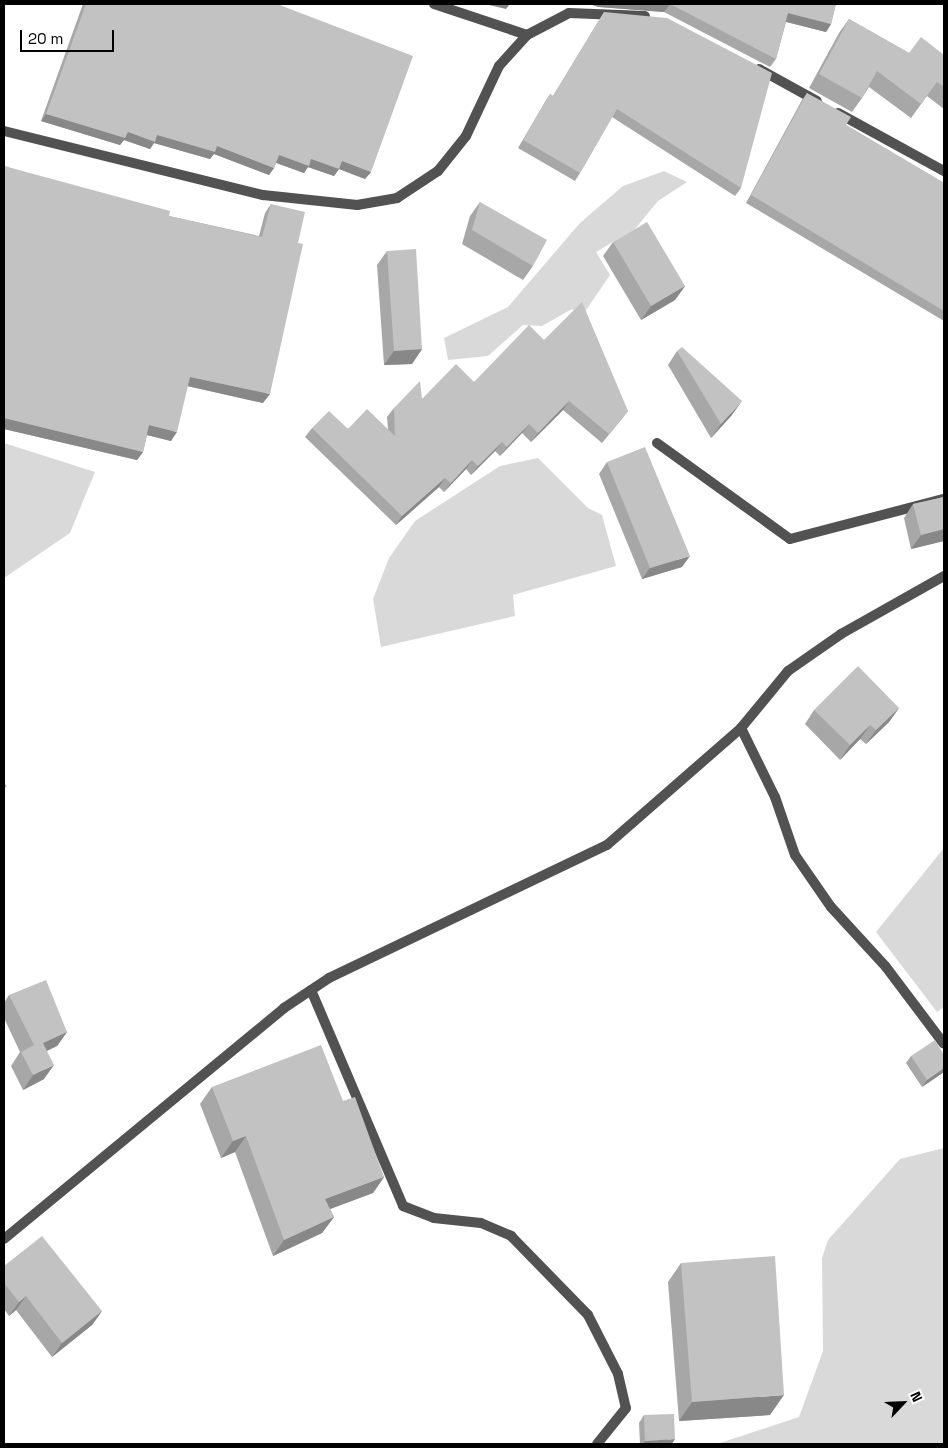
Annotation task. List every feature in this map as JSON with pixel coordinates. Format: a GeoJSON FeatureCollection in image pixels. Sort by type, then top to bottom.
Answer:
{"type":"FeatureCollection","features":[{"type":"Feature","properties":{"kind":"lane"},"geometry":{"type":"LineString","coordinates":[[434,4],[527,34]]}},
{"type":"Feature","properties":{"kind":"lane"},"geometry":{"type":"LineString","coordinates":[[4,131],[263,195],[357,205],[389,200],[438,172],[466,136],[499,66],[527,34],[569,13],[655,18]]}},
{"type":"Feature","properties":{"kind":"lane"},"geometry":{"type":"LineString","coordinates":[[749,63],[944,171]]}},
{"type":"Feature","properties":{"kind":"lane"},"geometry":{"type":"LineString","coordinates":[[657,443],[790,539],[944,499]]}},
{"type":"Feature","properties":{"kind":"lane"},"geometry":{"type":"LineString","coordinates":[[4,1239],[182,1090],[311,990],[607,845],[741,728],[788,671],[841,634],[944,576]]}},
{"type":"Feature","properties":{"kind":"lane"},"geometry":{"type":"LineString","coordinates":[[741,728],[775,797],[796,855],[831,907],[886,967],[944,1044]]}},
{"type":"Feature","properties":{"kind":"lane"},"geometry":{"type":"LineString","coordinates":[[311,990],[403,1206],[434,1218],[481,1223],[511,1236],[588,1314],[618,1374],[626,1408],[597,1444]]}},
{"type":"Feature","properties":{"kind":"shaded area"},"geometry":{"type":"Polygon","coordinates":[[[664,171],[687,182],[658,201],[635,229],[596,252],[610,275],[582,316],[572,309],[542,326],[523,325],[488,356],[448,360],[444,338],[508,307],[580,223],[623,186],[664,171]]]}},
{"type":"Feature","properties":{"kind":"shaded area"},"geometry":{"type":"Polygon","coordinates":[[[4,443],[95,472],[70,533],[4,578],[4,443]]]}},
{"type":"Feature","properties":{"kind":"shaded area"},"geometry":{"type":"Polygon","coordinates":[[[538,458],[588,508],[602,515],[616,566],[513,595],[515,616],[381,647],[373,599],[389,558],[415,521],[500,466],[538,458]]]}},
{"type":"Feature","properties":{"kind":"shaded area"},"geometry":{"type":"Polygon","coordinates":[[[944,848],[944,1007],[937,1012],[876,932],[944,848]]]}},
{"type":"Feature","properties":{"kind":"shaded area"},"geometry":{"type":"Polygon","coordinates":[[[944,1148],[944,1444],[717,1444],[799,1417],[823,1351],[822,1258],[828,1240],[900,1159],[944,1148]]]}},
{"type":"Feature","properties":{"kind":"building"},"geometry":{"type":"Polygon","coordinates":[[[86,4],[277,4],[413,56],[371,172],[342,161],[339,169],[311,159],[309,166],[279,155],[274,168],[217,146],[215,152],[157,135],[155,142],[128,132],[125,138],[46,114],[86,4]]]}},
{"type":"Feature","properties":{"kind":"building"},"geometry":{"type":"Polygon","coordinates":[[[670,4],[836,4],[831,24],[788,13],[776,59],[670,4]]]}},
{"type":"Feature","properties":{"kind":"building"},"geometry":{"type":"Polygon","coordinates":[[[604,12],[667,18],[772,73],[741,188],[617,109],[580,173],[523,140],[550,94],[553,96],[604,12]]]}},
{"type":"Feature","properties":{"kind":"building"},"geometry":{"type":"Polygon","coordinates":[[[849,19],[909,53],[921,37],[944,55],[944,87],[937,82],[921,104],[877,71],[862,98],[819,74],[849,19]]]}},
{"type":"Feature","properties":{"kind":"building"},"geometry":{"type":"Polygon","coordinates":[[[807,93],[851,117],[846,125],[944,183],[944,311],[751,195],[807,93]]]}},
{"type":"Feature","properties":{"kind":"building"},"geometry":{"type":"Polygon","coordinates":[[[4,166],[170,211],[169,216],[262,237],[271,204],[305,212],[298,243],[303,244],[270,394],[190,377],[177,432],[149,425],[143,452],[4,418],[4,166]]]}},
{"type":"Feature","properties":{"kind":"building"},"geometry":{"type":"Polygon","coordinates":[[[480,202],[547,240],[533,266],[472,230],[480,202]]]}},
{"type":"Feature","properties":{"kind":"building"},"geometry":{"type":"Polygon","coordinates":[[[647,222],[685,286],[651,306],[613,242],[647,222]]]}},
{"type":"Feature","properties":{"kind":"building"},"geometry":{"type":"Polygon","coordinates":[[[416,249],[422,349],[394,351],[387,251],[416,249]]]}},
{"type":"Feature","properties":{"kind":"building"},"geometry":{"type":"Polygon","coordinates":[[[582,302],[628,411],[609,434],[569,401],[538,433],[529,424],[507,447],[502,442],[478,466],[472,460],[451,483],[445,478],[402,516],[312,428],[329,411],[348,429],[367,409],[395,436],[394,408],[420,381],[422,399],[456,364],[474,382],[529,325],[544,340],[582,302]]]}},
{"type":"Feature","properties":{"kind":"building"},"geometry":{"type":"Polygon","coordinates":[[[682,347],[742,401],[721,424],[677,351],[682,347]]]}},
{"type":"Feature","properties":{"kind":"building"},"geometry":{"type":"Polygon","coordinates":[[[645,447],[690,556],[650,568],[607,462],[645,447]]]}},
{"type":"Feature","properties":{"kind":"building"},"geometry":{"type":"Polygon","coordinates":[[[944,497],[944,529],[921,535],[913,504],[944,497]]]}},
{"type":"Feature","properties":{"kind":"building"},"geometry":{"type":"Polygon","coordinates":[[[858,666],[899,708],[876,730],[870,725],[850,745],[814,710],[858,666]]]}},
{"type":"Feature","properties":{"kind":"building"},"geometry":{"type":"Polygon","coordinates":[[[46,980],[67,1032],[43,1043],[54,1065],[33,1075],[21,1052],[34,1045],[9,995],[46,980]]]}},
{"type":"Feature","properties":{"kind":"building"},"geometry":{"type":"Polygon","coordinates":[[[935,1040],[944,1055],[944,1068],[927,1080],[911,1056],[935,1040]]]}},
{"type":"Feature","properties":{"kind":"building"},"geometry":{"type":"Polygon","coordinates":[[[321,1045],[343,1101],[355,1097],[384,1177],[325,1199],[334,1217],[284,1240],[246,1136],[233,1141],[212,1087],[321,1045]]]}},
{"type":"Feature","properties":{"kind":"building"},"geometry":{"type":"Polygon","coordinates":[[[42,1236],[102,1311],[62,1343],[26,1296],[19,1302],[4,1283],[4,1266],[42,1236]]]}},
{"type":"Feature","properties":{"kind":"building"},"geometry":{"type":"Polygon","coordinates":[[[775,1256],[784,1395],[692,1402],[681,1263],[775,1256]]]}},
{"type":"Feature","properties":{"kind":"building"},"geometry":{"type":"Polygon","coordinates":[[[674,1414],[675,1439],[645,1441],[644,1415],[674,1414]]]}}]}
